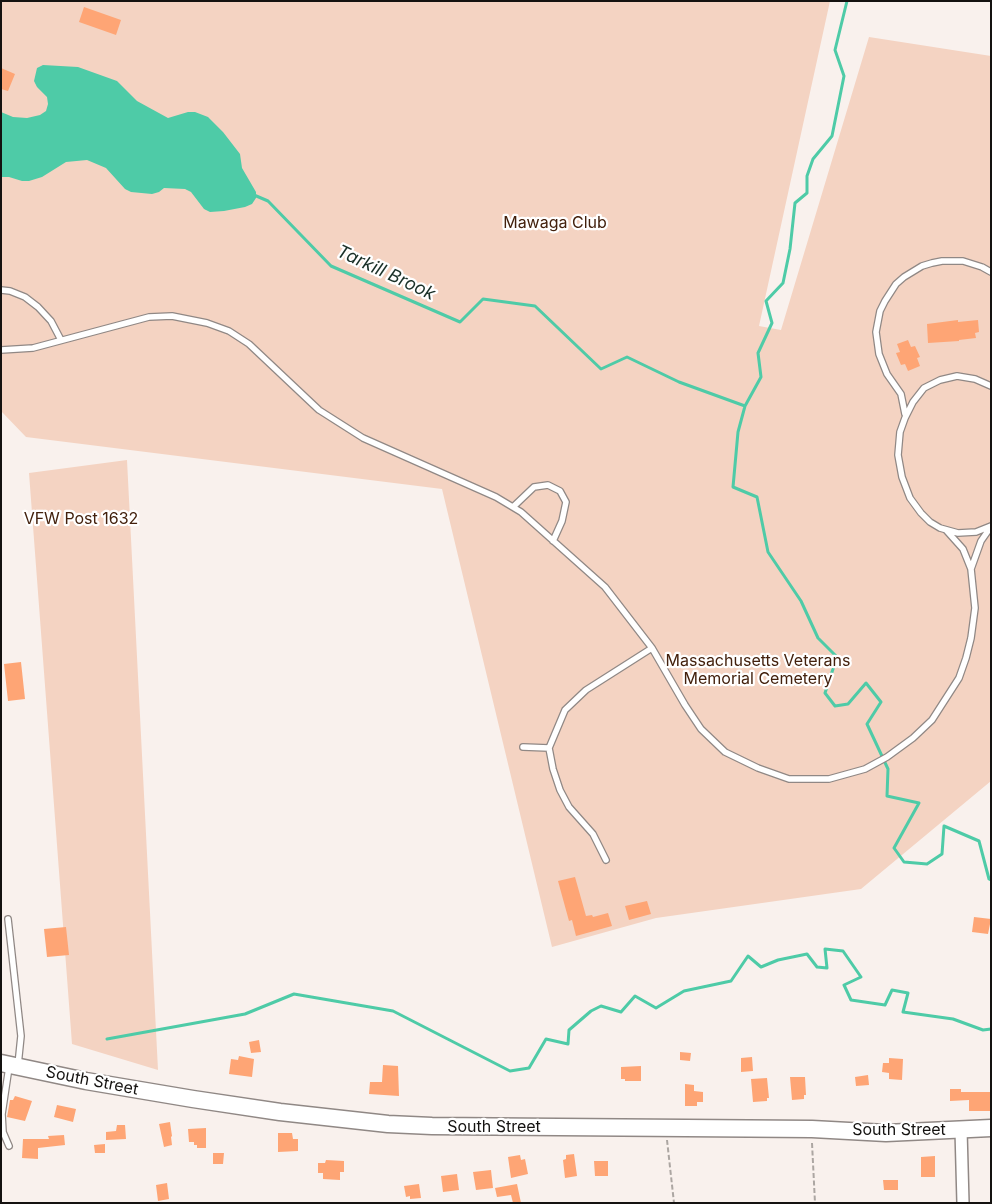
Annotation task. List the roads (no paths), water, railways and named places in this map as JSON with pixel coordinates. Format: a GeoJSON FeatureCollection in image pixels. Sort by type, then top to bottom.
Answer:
{"type":"FeatureCollection","features":[{"type":"Feature","properties":{"kind":"street","name":"South Street"},"geometry":{"type":"LineString","coordinates":[[9,1065],[193,1099],[280,1112],[388,1124],[812,1129],[886,1133],[991,1128]]}},
{"type":"Feature","properties":{"kind":"street"},"geometry":{"type":"LineString","coordinates":[[961,1130],[963,1203]]}},
{"type":"Feature","properties":{"kind":"lane"},"geometry":{"type":"LineString","coordinates":[[905,418],[904,401],[882,364],[877,343],[878,321],[884,301],[896,284],[922,266],[942,261],[962,261],[989,268]]}},
{"type":"Feature","properties":{"kind":"lane"},"geometry":{"type":"LineString","coordinates":[[1,290],[10,291],[25,297],[38,307],[51,321],[61,340]]}},
{"type":"Feature","properties":{"kind":"lane"},"geometry":{"type":"LineString","coordinates":[[1,350],[33,348],[149,317],[172,316],[206,323],[229,331],[249,344],[320,410],[363,438],[496,497],[521,512],[605,587],[652,648],[701,729],[725,752],[758,768],[788,779],[829,779],[864,769],[887,757],[914,738],[932,720],[959,678],[966,658],[973,624],[974,601],[971,569],[963,549],[946,530]]}},
{"type":"Feature","properties":{"kind":"lane"},"geometry":{"type":"LineString","coordinates":[[991,386],[975,378],[963,376],[951,377],[929,385],[920,392],[905,418],[899,440],[898,455],[904,484],[910,498],[930,522],[946,530],[958,533],[970,533],[991,527]]}},
{"type":"Feature","properties":{"kind":"lane"},"geometry":{"type":"LineString","coordinates":[[513,507],[534,487],[548,485],[560,491],[566,502],[562,521],[553,541]]}},
{"type":"Feature","properties":{"kind":"lane"},"geometry":{"type":"LineString","coordinates":[[971,569],[981,541],[991,527]]}},
{"type":"Feature","properties":{"kind":"lane"},"geometry":{"type":"LineString","coordinates":[[606,860],[593,834],[569,807],[560,790],[549,748],[565,710],[586,690],[652,648]]}},
{"type":"Feature","properties":{"kind":"lane"},"geometry":{"type":"LineString","coordinates":[[523,747],[549,748]]}},
{"type":"Feature","properties":{"kind":"lane"},"geometry":{"type":"LineString","coordinates":[[8,920],[21,1036],[9,1065],[2,1114],[3,1132],[9,1146]]}},
{"type":"Feature","properties":{"kind":"waterway"},"geometry":{"type":"LineString","coordinates":[[847,1],[835,50],[844,76],[832,136],[813,159],[807,176],[807,193],[795,203],[790,249],[783,283],[766,301],[772,323],[758,353],[761,377],[745,406],[738,432],[733,487],[757,497],[768,552],[801,601],[818,638],[837,657],[825,693],[835,706],[848,704],[866,683],[881,702],[867,724],[888,769],[887,796],[919,803],[894,848],[904,862],[927,864],[942,854],[944,826],[979,841],[989,879],[991,880]]}},
{"type":"Feature","properties":{"kind":"waterway","name":"Tarkill Brook"},"geometry":{"type":"LineString","coordinates":[[254,195],[268,201],[331,266],[460,322],[483,299],[535,306],[601,369],[627,357],[679,382],[745,406]]}},
{"type":"Feature","properties":{"kind":"waterway"},"geometry":{"type":"LineString","coordinates":[[107,1039],[245,1014],[294,994],[393,1011],[510,1071],[529,1068],[546,1039],[568,1044],[569,1030],[591,1011],[601,1006],[621,1012],[635,996],[656,1008],[684,991],[731,981],[748,956],[761,967],[778,960],[807,954],[817,967],[827,968],[825,949],[843,951],[861,977],[844,985],[851,1000],[885,1005],[892,990],[908,993],[903,1012],[953,1019],[983,1030],[991,1029]]}},
{"type":"Feature","properties":{"kind":"park label","name":"Mawaga Club"},"geometry":{"type":"Point","coordinates":[555,223]}},
{"type":"Feature","properties":{"kind":"park label","name":"VFW Post 1632"},"geometry":{"type":"Point","coordinates":[81,519]}},
{"type":"Feature","properties":{"kind":"park label","name":"Massachusetts Veterans Memorial Cemetery"},"geometry":{"type":"Point","coordinates":[758,670]}}]}
